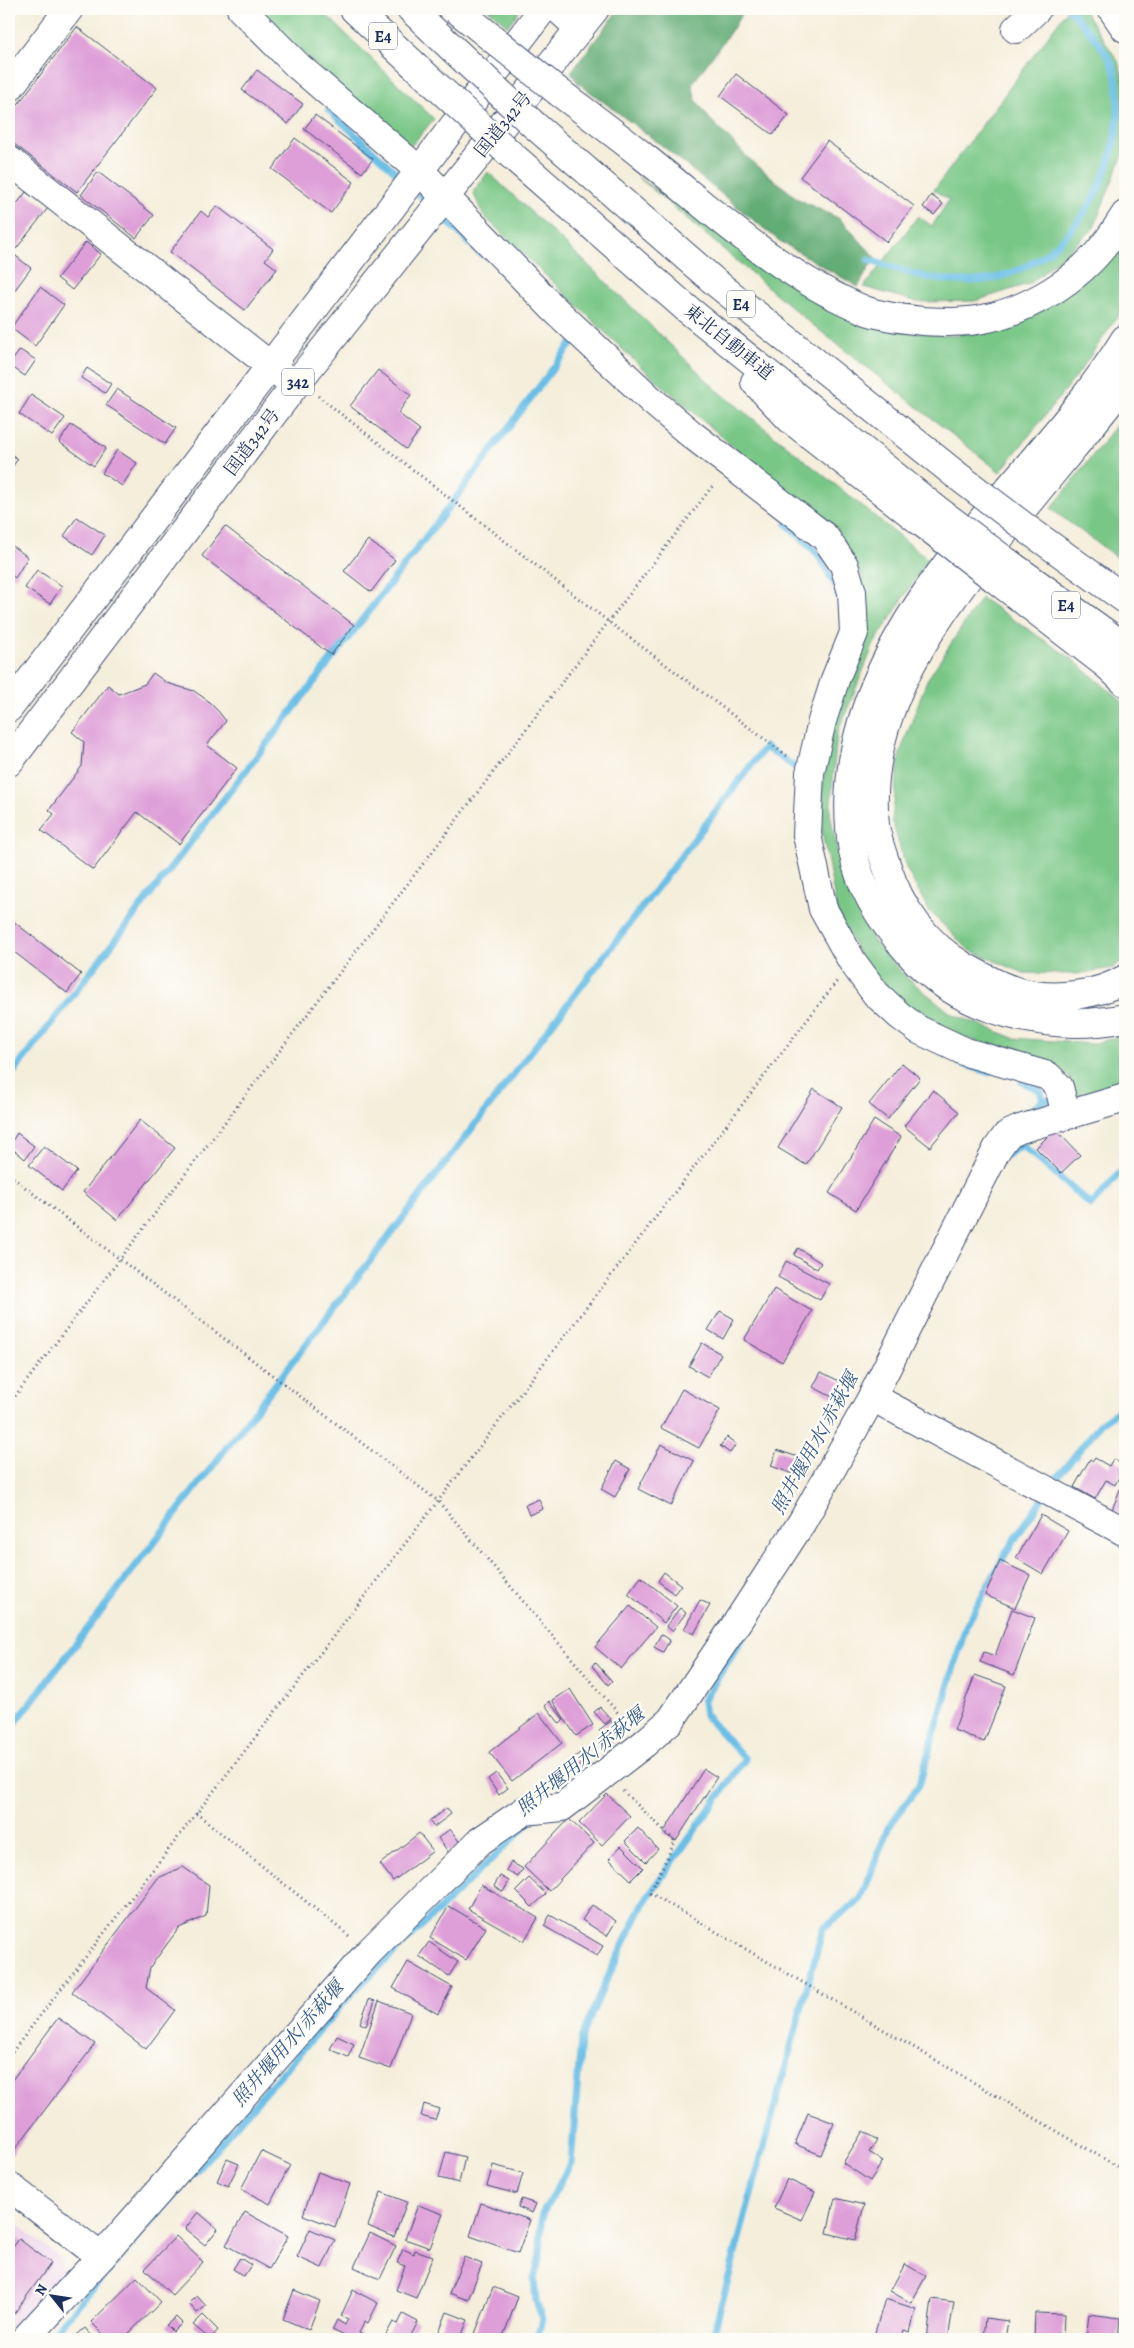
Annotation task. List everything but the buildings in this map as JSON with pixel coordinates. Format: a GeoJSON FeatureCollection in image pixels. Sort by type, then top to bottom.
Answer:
{"type":"FeatureCollection","features":[{"type":"Feature","properties":{"kind":"main road"},"geometry":{"type":"LineString","coordinates":[[9,88],[69,9]]}},
{"type":"Feature","properties":{"kind":"main road"},"geometry":{"type":"LineString","coordinates":[[241,9],[298,66],[421,172],[552,307],[650,400],[825,537],[844,566],[852,592],[854,633],[836,677],[822,721],[810,773],[808,835],[823,909],[852,961],[876,994],[900,1016],[919,1030],[966,1052],[1048,1076],[1058,1087],[1066,1115]]}},
{"type":"Feature","properties":{"kind":"main road","name":"東北自動車道"},"geometry":{"type":"LineString","coordinates":[[354,9],[508,152],[926,514],[1001,570],[1125,648]]}},
{"type":"Feature","properties":{"kind":"main road","name":"E4"},"geometry":{"type":"LineString","coordinates":[[411,9],[534,124],[715,282],[955,474],[1125,599]]}},
{"type":"Feature","properties":{"kind":"main road"},"geometry":{"type":"LineString","coordinates":[[456,9],[560,93],[644,156],[719,219],[795,273],[830,293],[869,311],[904,319],[946,323],[983,319],[1014,310],[1048,294],[1079,271],[1106,244],[1125,215]]}},
{"type":"Feature","properties":{"kind":"main road","name":"国道342号"},"geometry":{"type":"LineString","coordinates":[[9,708],[270,365],[421,172],[543,9]]}},
{"type":"Feature","properties":{"kind":"main road"},"geometry":{"type":"LineString","coordinates":[[558,9],[587,19]]}},
{"type":"Feature","properties":{"kind":"main road"},"geometry":{"type":"LineString","coordinates":[[1016,30],[1037,9]]}},
{"type":"Feature","properties":{"kind":"main road"},"geometry":{"type":"LineString","coordinates":[[1112,9],[1125,28]]}},
{"type":"Feature","properties":{"kind":"main road","name":"国道342号"},"geometry":{"type":"LineString","coordinates":[[9,762],[305,389],[446,196],[587,19]]}},
{"type":"Feature","properties":{"kind":"main road"},"geometry":{"type":"LineString","coordinates":[[9,160],[270,365],[305,389]]}},
{"type":"Feature","properties":{"kind":"main road"},"geometry":{"type":"LineString","coordinates":[[1125,339],[1076,408],[944,568],[894,647],[874,689],[859,730],[852,767],[849,803],[853,852],[865,887],[889,930],[917,963],[944,984],[981,1004],[1014,1016],[1056,1023],[1125,1018]]}},
{"type":"Feature","properties":{"kind":"main road"},"geometry":{"type":"LineString","coordinates":[[1125,383],[962,584],[922,645],[902,683],[886,720],[878,756],[875,791],[875,826],[893,884],[909,915],[930,941],[958,963],[988,980],[1020,992],[1046,995],[1086,994],[1125,979]]}},
{"type":"Feature","properties":{"kind":"main road"},"geometry":{"type":"LineString","coordinates":[[1001,570],[1125,682]]}},
{"type":"Feature","properties":{"kind":"main road"},"geometry":{"type":"LineString","coordinates":[[25,2339],[101,2257],[369,1952],[480,1841],[524,1811],[562,1807],[671,1720],[734,1628],[802,1522],[872,1396],[997,1149],[1007,1135],[1020,1129],[1125,1098]]}},
{"type":"Feature","properties":{"kind":"main road"},"geometry":{"type":"LineString","coordinates":[[872,1396],[1125,1532]]}},
{"type":"Feature","properties":{"kind":"main road"},"geometry":{"type":"LineString","coordinates":[[9,2186],[101,2257]]}},
{"type":"Feature","properties":{"kind":"path"},"geometry":{"type":"LineString","coordinates":[[305,389],[810,773]]}},
{"type":"Feature","properties":{"kind":"path"},"geometry":{"type":"LineString","coordinates":[[9,1404],[610,622],[730,462]]}},
{"type":"Feature","properties":{"kind":"path"},"geometry":{"type":"LineString","coordinates":[[9,2056],[852,961]]}},
{"type":"Feature","properties":{"kind":"path"},"geometry":{"type":"LineString","coordinates":[[9,1175],[438,1501],[644,1743]]}},
{"type":"Feature","properties":{"kind":"path"},"geometry":{"type":"LineString","coordinates":[[605,1773],[675,1841],[650,1893],[1125,2171]]}},
{"type":"Feature","properties":{"kind":"path"},"geometry":{"type":"LineString","coordinates":[[196,1812],[369,1952]]}},
{"type":"Feature","properties":{"kind":"shaded area"},"geometry":{"type":"Polygon","coordinates":[[[9,2218],[61,2259],[64,2277],[9,2338],[9,2218]]]}},
{"type":"Feature","properties":{"kind":"green space"},"geometry":{"type":"Polygon","coordinates":[[[256,9],[320,9],[434,119],[411,146],[396,140],[256,9]]]}},
{"type":"Feature","properties":{"kind":"green space"},"geometry":{"type":"Polygon","coordinates":[[[488,9],[521,9],[508,26],[488,9]]]}},
{"type":"Feature","properties":{"kind":"green space"},"geometry":{"type":"Polygon","coordinates":[[[619,9],[744,9],[734,27],[692,84],[696,100],[709,118],[747,157],[798,199],[840,219],[875,257],[858,287],[778,240],[660,144],[578,83],[571,72],[619,9]]]}},
{"type":"Feature","properties":{"kind":"green space"},"geometry":{"type":"Polygon","coordinates":[[[1068,9],[1083,9],[1118,61],[1125,84],[1125,149],[1093,229],[1031,283],[975,301],[918,302],[864,287],[918,216],[932,226],[949,200],[934,190],[1068,9]]]}},
{"type":"Feature","properties":{"kind":"green space"},"geometry":{"type":"Polygon","coordinates":[[[488,172],[585,262],[717,390],[928,559],[874,644],[837,734],[830,813],[843,880],[872,939],[905,976],[952,1014],[1014,1038],[1091,1044],[1125,1035],[1125,1080],[1113,1089],[1076,1096],[1069,1076],[1043,1062],[929,1027],[867,971],[837,911],[818,810],[838,696],[865,642],[868,618],[862,577],[836,527],[766,475],[640,366],[483,215],[473,192],[488,172]]]}},
{"type":"Feature","properties":{"kind":"green space"},"geometry":{"type":"Polygon","coordinates":[[[638,177],[824,307],[882,329],[953,336],[1011,321],[1125,235],[1125,306],[1075,378],[1000,472],[809,322],[638,177]]]}},
{"type":"Feature","properties":{"kind":"green space"},"geometry":{"type":"Polygon","coordinates":[[[1125,414],[1125,563],[1051,509],[1125,414]]]}},
{"type":"Feature","properties":{"kind":"green space"},"geometry":{"type":"Polygon","coordinates":[[[981,598],[1071,658],[1125,704],[1125,959],[1113,968],[1077,974],[1024,973],[969,950],[929,911],[906,868],[892,820],[900,753],[927,680],[981,598]]]}},
{"type":"Feature","properties":{"kind":"waterway"},"geometry":{"type":"LineString","coordinates":[[869,260],[899,270],[944,280],[975,281],[991,279],[1022,268],[1050,251],[1073,227],[1093,200],[1107,168],[1115,136],[1118,102],[1114,69],[1111,61],[1069,9]]}},
{"type":"Feature","properties":{"kind":"waterway"},"geometry":{"type":"LineString","coordinates":[[329,110],[405,181]]}},
{"type":"Feature","properties":{"kind":"waterway"},"geometry":{"type":"LineString","coordinates":[[413,189],[431,205]]}},
{"type":"Feature","properties":{"kind":"waterway"},"geometry":{"type":"LineString","coordinates":[[439,213],[481,254]]}},
{"type":"Feature","properties":{"kind":"waterway"},"geometry":{"type":"LineString","coordinates":[[9,1078],[449,507],[572,343]]}},
{"type":"Feature","properties":{"kind":"waterway"},"geometry":{"type":"LineString","coordinates":[[787,524],[818,554],[838,590],[838,595]]}},
{"type":"Feature","properties":{"kind":"waterway"},"geometry":{"type":"LineString","coordinates":[[9,1731],[765,747],[801,771]]}},
{"type":"Feature","properties":{"kind":"waterway"},"geometry":{"type":"LineString","coordinates":[[960,1063],[990,1073]]}},
{"type":"Feature","properties":{"kind":"waterway"},"geometry":{"type":"LineString","coordinates":[[1022,1082],[1040,1090],[1043,1101]]}},
{"type":"Feature","properties":{"kind":"waterway","name":"照井堰用水/赤萩堰"},"geometry":{"type":"LineString","coordinates":[[1022,1117],[1043,1101],[1056,1100]]}},
{"type":"Feature","properties":{"kind":"waterway"},"geometry":{"type":"LineString","coordinates":[[1007,1155],[1022,1145],[1091,1205],[1125,1167]]}},
{"type":"Feature","properties":{"kind":"waterway"},"geometry":{"type":"LineString","coordinates":[[1051,1485],[1102,1422],[1125,1406]]}},
{"type":"Feature","properties":{"kind":"waterway"},"geometry":{"type":"LineString","coordinates":[[712,2339],[823,1928],[861,1899],[888,1828],[919,1785],[966,1626],[1007,1551],[1045,1494]]}},
{"type":"Feature","properties":{"kind":"waterway"},"geometry":{"type":"LineString","coordinates":[[537,2339],[542,2319],[536,2301],[534,2279],[540,2255],[541,2222],[544,2211],[571,2163],[581,2039],[604,1985],[643,1904],[745,1759],[705,1715],[703,1701],[747,1632]]}},
{"type":"Feature","properties":{"kind":"waterway","name":"照井堰用水/赤萩堰"},"geometry":{"type":"LineString","coordinates":[[48,2339],[355,1990],[528,1824]]}}]}
